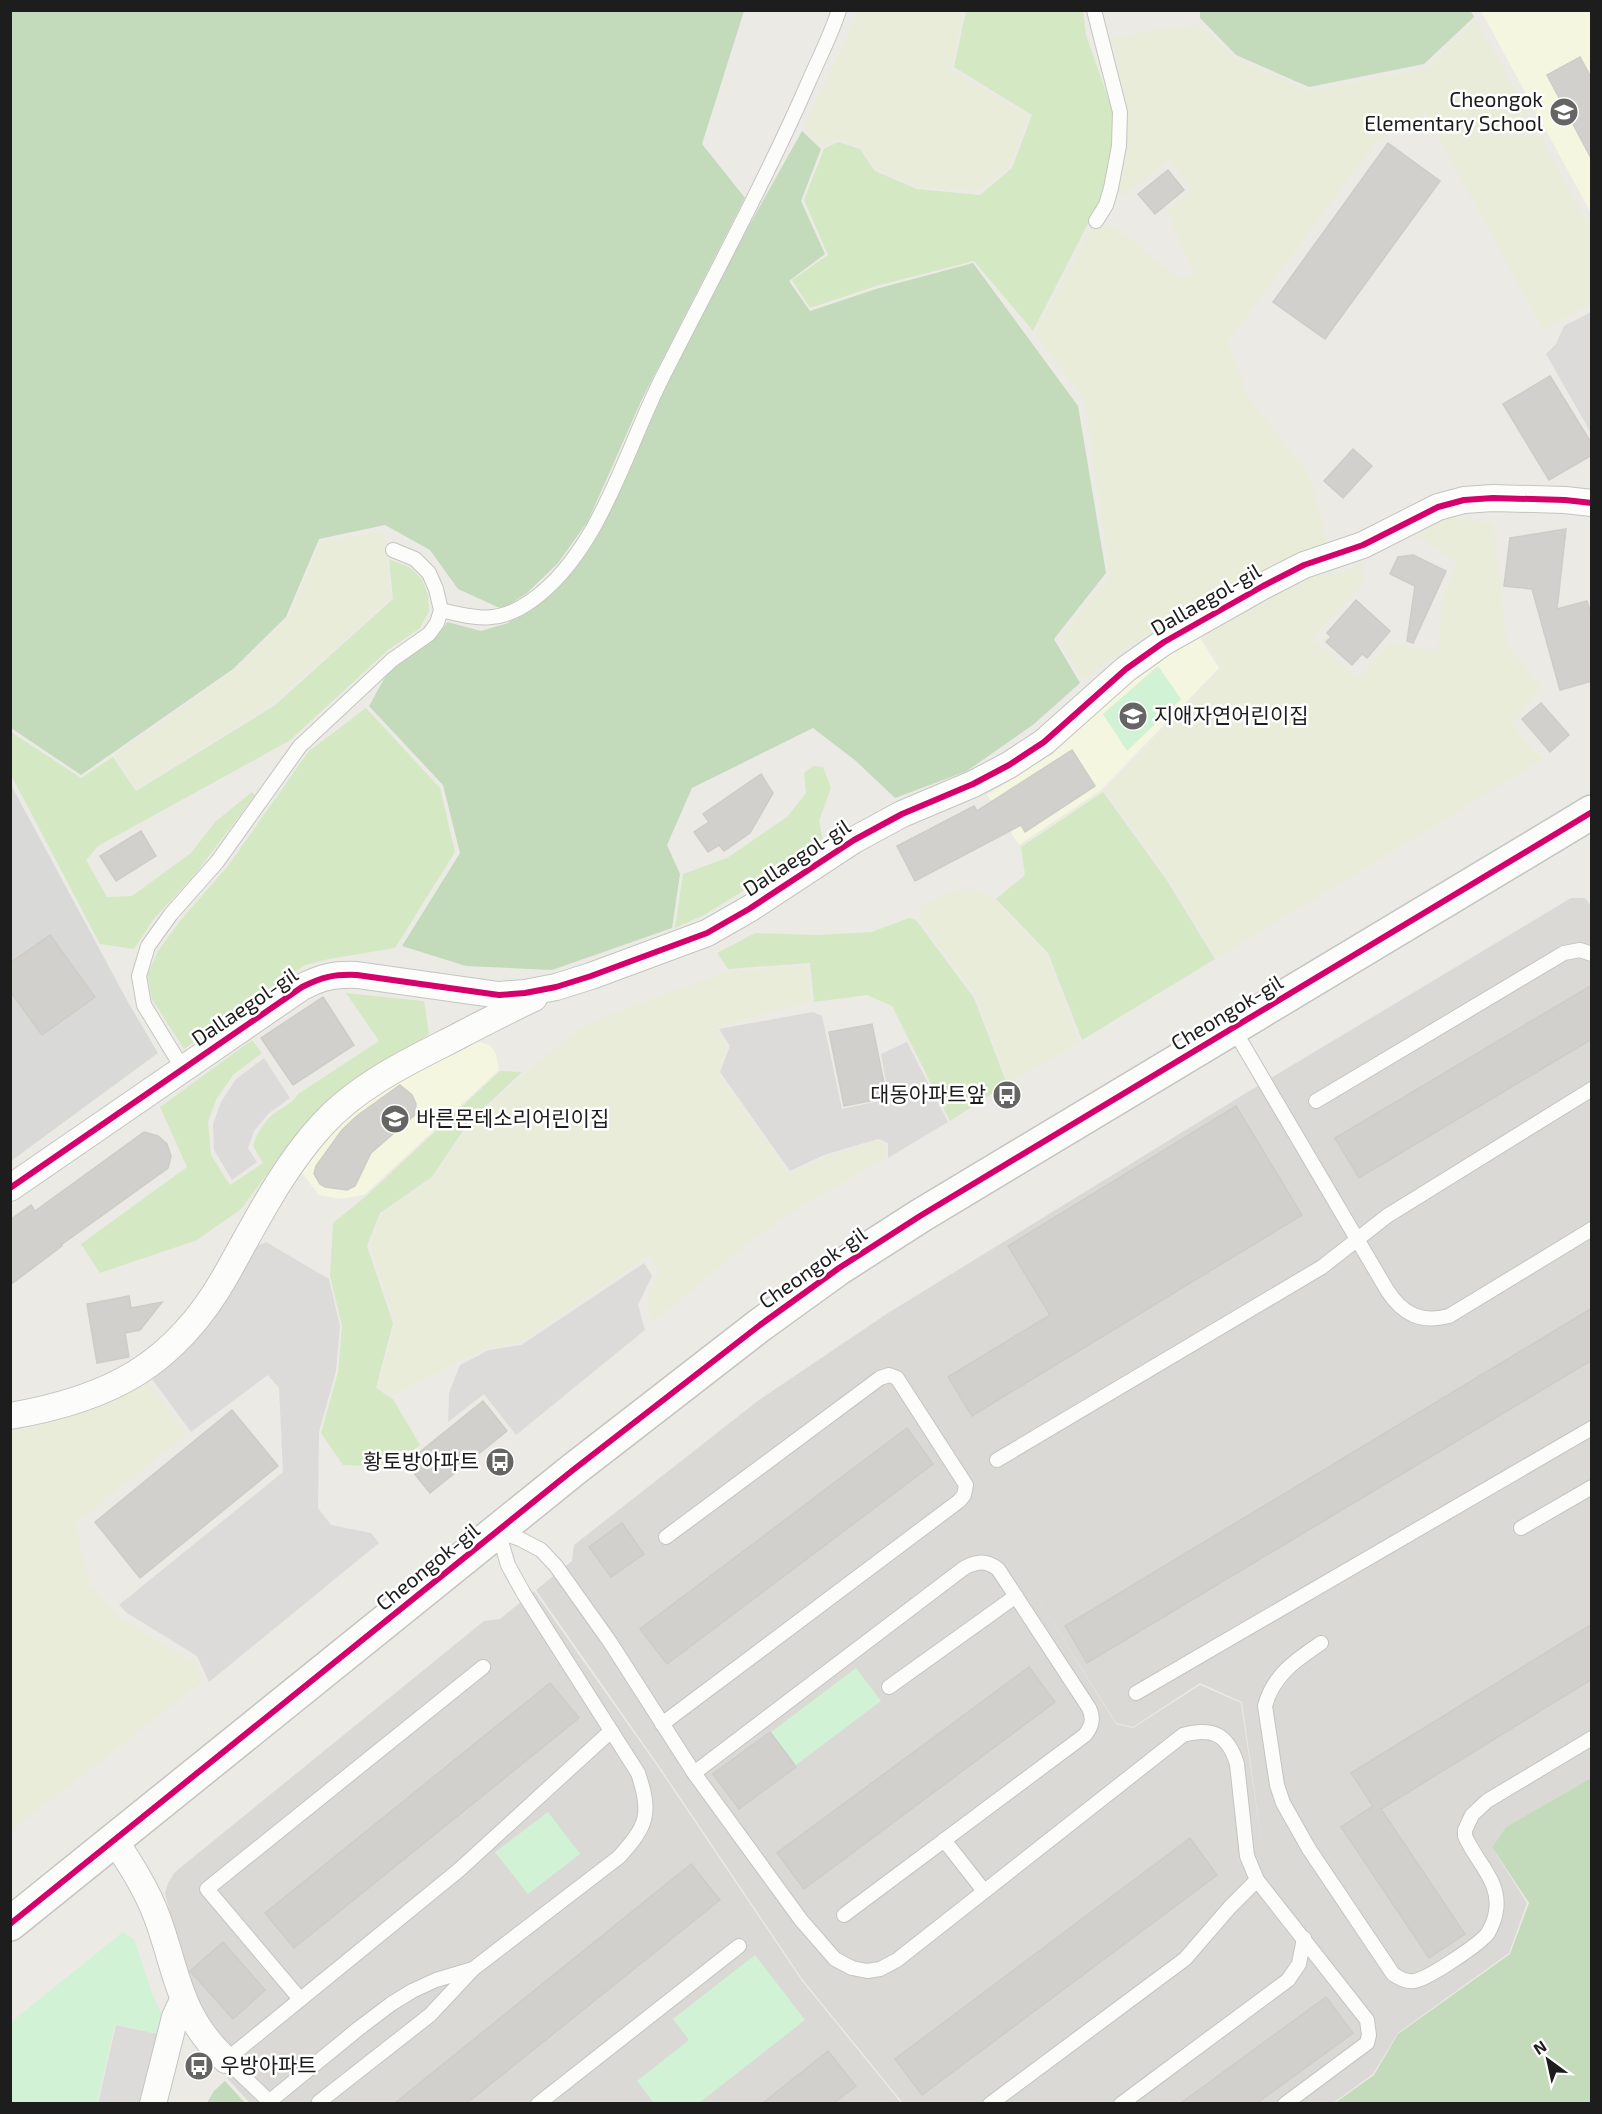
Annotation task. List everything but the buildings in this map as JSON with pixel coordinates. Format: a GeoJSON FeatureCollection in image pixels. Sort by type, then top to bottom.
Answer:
{"type":"FeatureCollection","features":[{"type":"Feature","properties":{"kind":"street","name":"Dallaegol-gil"},"geometry":{"type":"LineString","coordinates":[[10,1416],[79,1401],[105,1391],[151,1365],[173,1346],[201,1313],[225,1278],[264,1206],[315,1133],[340,1106],[408,1061],[556,987],[707,933],[749,909],[854,840],[902,814],[1009,765],[1044,742],[1126,669],[1164,642],[1304,565],[1363,545],[1438,507],[1464,500],[1493,498],[1592,503]]}},
{"type":"Feature","properties":{"kind":"street","name":"Cheongok-gil"},"geometry":{"type":"LineString","coordinates":[[10,1924],[498,1531],[759,1325],[839,1268],[920,1216],[1592,812]]}},
{"type":"Feature","properties":{"kind":"street","name":"Dallaegol-gil"},"geometry":{"type":"LineString","coordinates":[[10,1188],[302,987],[318,979],[336,974],[357,975],[499,995],[556,987]]}},
{"type":"Feature","properties":{"kind":"street"},"geometry":{"type":"LineString","coordinates":[[115,1840],[150,1900],[183,2000],[201,2034],[226,2060]]}},
{"type":"Feature","properties":{"kind":"street"},"geometry":{"type":"LineString","coordinates":[[153,2103],[175,2017],[183,2000]]}},
{"type":"Feature","properties":{"kind":"lane"},"geometry":{"type":"LineString","coordinates":[[441,610],[484,619],[506,616],[531,601],[564,571],[595,527],[648,406],[780,147],[840,10]]}},
{"type":"Feature","properties":{"kind":"lane"},"geometry":{"type":"LineString","coordinates":[[1094,10],[1120,112],[1119,146],[1111,188],[1106,205],[1096,220]]}},
{"type":"Feature","properties":{"kind":"lane"},"geometry":{"type":"LineString","coordinates":[[183,1069],[144,1005],[139,976],[148,946],[171,915],[217,862],[300,746],[392,660],[429,634],[437,622],[441,610],[429,573],[415,559],[393,550]]}},
{"type":"Feature","properties":{"kind":"lane"},"geometry":{"type":"LineString","coordinates":[[1317,1101],[1564,953],[1580,950],[1592,954]]}},
{"type":"Feature","properties":{"kind":"lane"},"geometry":{"type":"LineString","coordinates":[[1233,1028],[1392,1298],[1410,1313],[1424,1319],[1434,1320],[1449,1316],[1592,1229]]}},
{"type":"Feature","properties":{"kind":"lane"},"geometry":{"type":"LineString","coordinates":[[997,1460],[1322,1267],[1387,1216],[1592,1089]]}},
{"type":"Feature","properties":{"kind":"lane"},"geometry":{"type":"LineString","coordinates":[[662,1724],[959,1501],[964,1495],[966,1485],[897,1378],[889,1375],[880,1378],[666,1538]]}},
{"type":"Feature","properties":{"kind":"lane"},"geometry":{"type":"LineString","coordinates":[[1136,1693],[1592,1428]]}},
{"type":"Feature","properties":{"kind":"lane"},"geometry":{"type":"LineString","coordinates":[[1521,1528],[1592,1487]]}},
{"type":"Feature","properties":{"kind":"lane"},"geometry":{"type":"LineString","coordinates":[[498,1531],[541,1550],[556,1566],[610,1642],[694,1773],[801,1920],[834,1959],[852,1968],[867,1971],[880,1969],[897,1960],[1183,1735],[1199,1731],[1213,1733],[1225,1739],[1233,1750],[1237,1764],[1247,1856],[1257,1880],[1367,2020],[1369,2035],[1366,2043],[1285,2103]]}},
{"type":"Feature","properties":{"kind":"lane"},"geometry":{"type":"LineString","coordinates":[[319,2102],[430,2015],[473,1969],[619,1857],[637,1837],[646,1815],[645,1793],[638,1773],[524,1594],[508,1565],[498,1531]]}},
{"type":"Feature","properties":{"kind":"lane"},"geometry":{"type":"LineString","coordinates":[[694,1773],[964,1568],[981,1562],[990,1563],[998,1569],[1089,1708],[1091,1725],[1085,1735],[844,1915]]}},
{"type":"Feature","properties":{"kind":"lane"},"geometry":{"type":"LineString","coordinates":[[889,1687],[1016,1596]]}},
{"type":"Feature","properties":{"kind":"lane"},"geometry":{"type":"LineString","coordinates":[[1321,1643],[1294,1661],[1278,1677],[1268,1693],[1265,1706],[1277,1785],[1288,1812],[1309,1849],[1393,1974],[1399,1979],[1414,1981],[1427,1976],[1477,1943],[1487,1934],[1493,1923],[1496,1912],[1496,1890],[1466,1836],[1465,1830],[1473,1815],[1487,1801],[1592,1738]]}},
{"type":"Feature","properties":{"kind":"lane"},"geometry":{"type":"LineString","coordinates":[[300,1999],[207,1889],[483,1667]]}},
{"type":"Feature","properties":{"kind":"lane"},"geometry":{"type":"LineString","coordinates":[[473,1969],[436,1980],[391,2004],[271,2102],[226,2060],[459,1870],[611,1731]]}},
{"type":"Feature","properties":{"kind":"lane"},"geometry":{"type":"LineString","coordinates":[[944,1840],[984,1891]]}},
{"type":"Feature","properties":{"kind":"lane"},"geometry":{"type":"LineString","coordinates":[[990,2103],[1185,1959],[1257,1880]]}},
{"type":"Feature","properties":{"kind":"lane"},"geometry":{"type":"LineString","coordinates":[[1121,2103],[1288,1980],[1299,1964],[1304,1938]]}},
{"type":"Feature","properties":{"kind":"lane"},"geometry":{"type":"LineString","coordinates":[[537,2103],[739,1946]]}},
{"type":"Feature","properties":{"kind":"shaded area"},"geometry":{"type":"Polygon","coordinates":[[[1470,10],[1474,17],[1424,64],[1309,87],[1236,55],[1200,18],[1200,11],[1470,10]]]}},
{"type":"Feature","properties":{"kind":"shaded area"},"geometry":{"type":"Polygon","coordinates":[[[10,11],[744,11],[702,144],[745,198],[642,399],[588,521],[558,563],[526,594],[502,609],[458,589],[430,550],[385,525],[319,539],[286,617],[233,669],[81,775],[11,728],[10,11]]]}},
{"type":"Feature","properties":{"kind":"shaded area"},"geometry":{"type":"Polygon","coordinates":[[[859,11],[963,11],[951,70],[1028,116],[1009,167],[979,191],[919,187],[877,169],[861,147],[837,138],[823,146],[803,128],[859,11]]]}},
{"type":"Feature","properties":{"kind":"shaded area","name":"Cheongok Elementary School"},"geometry":{"type":"Polygon","coordinates":[[[1481,11],[1591,11],[1591,213],[1481,11]]]}},
{"type":"Feature","properties":{"kind":"shaded area"},"geometry":{"type":"Polygon","coordinates":[[[1476,20],[1591,229],[1591,304],[1543,329],[1425,112],[1375,143],[1227,342],[1249,399],[1308,473],[1328,542],[1176,616],[1131,644],[1083,679],[1059,639],[1110,575],[1085,401],[1035,334],[1092,226],[1114,226],[1180,279],[1194,273],[1167,211],[1191,190],[1169,159],[1124,196],[1117,184],[1128,109],[1112,37],[1199,24],[1235,59],[1309,91],[1427,68],[1476,20]]]}},
{"type":"Feature","properties":{"kind":"shaded area"},"geometry":{"type":"Polygon","coordinates":[[[802,131],[821,149],[801,201],[825,254],[789,281],[810,311],[876,289],[973,263],[1078,406],[1106,573],[1054,639],[1080,683],[1034,724],[967,771],[895,798],[856,761],[813,728],[692,788],[667,845],[680,874],[672,928],[552,970],[466,966],[402,946],[460,853],[443,785],[369,706],[391,669],[437,636],[447,622],[481,631],[508,623],[534,606],[570,573],[600,529],[713,290],[802,131]]]}},
{"type":"Feature","properties":{"kind":"shaded area"},"geometry":{"type":"Polygon","coordinates":[[[1591,312],[1591,433],[1546,354],[1556,344],[1564,326],[1591,312]]]}},
{"type":"Feature","properties":{"kind":"shaded area"},"geometry":{"type":"Polygon","coordinates":[[[1447,517],[1493,523],[1507,646],[1541,686],[1511,725],[1543,759],[1217,958],[1168,877],[1105,790],[1221,668],[1202,637],[1307,578],[1345,572],[1361,562],[1363,582],[1312,639],[1358,679],[1391,642],[1438,651],[1442,598],[1458,562],[1418,536],[1447,517]]]}},
{"type":"Feature","properties":{"kind":"shaded area"},"geometry":{"type":"Polygon","coordinates":[[[384,532],[391,598],[272,704],[136,788],[115,756],[235,670],[289,618],[321,542],[384,532]]]}},
{"type":"Feature","properties":{"kind":"shaded area","name":"지애자연어린이집"},"geometry":{"type":"Polygon","coordinates":[[[1200,638],[1219,668],[1101,790],[1019,845],[987,795],[1054,753],[1131,679],[1178,648],[1200,638]]]}},
{"type":"Feature","properties":{"kind":"shaded area"},"geometry":{"type":"Polygon","coordinates":[[[1158,666],[1181,699],[1127,751],[1103,714],[1158,666]]]}},
{"type":"Feature","properties":{"kind":"shaded area"},"geometry":{"type":"Polygon","coordinates":[[[10,783],[129,1004],[158,1053],[11,1161],[10,783]]]}},
{"type":"Feature","properties":{"kind":"shaded area"},"geometry":{"type":"Polygon","coordinates":[[[973,888],[994,900],[1046,954],[1079,1042],[1009,1083],[976,996],[919,918],[920,908],[949,892],[973,888]]]}},
{"type":"Feature","properties":{"kind":"shaded area"},"geometry":{"type":"Polygon","coordinates":[[[1571,898],[1585,898],[1591,906],[1591,1778],[1506,1827],[1492,1847],[1527,1903],[1509,1953],[1398,2033],[1373,2074],[1333,2103],[903,2103],[803,1980],[659,1766],[536,1590],[572,1561],[574,1545],[759,1400],[888,1313],[1246,1093],[1571,898]],[[1011,1556],[1116,1724],[1133,1728],[1200,1685],[1241,1703],[1263,1852],[1242,1702],[1200,1683],[1133,1727],[1116,1723],[1011,1556]]]}},
{"type":"Feature","properties":{"kind":"shaded area"},"geometry":{"type":"Polygon","coordinates":[[[807,966],[811,1002],[715,1027],[727,1046],[717,1072],[789,1174],[824,1157],[878,1141],[886,1145],[886,1158],[805,1204],[748,1243],[651,1324],[648,1296],[660,1272],[648,1256],[521,1342],[488,1347],[392,1395],[378,1386],[396,1323],[370,1245],[382,1214],[433,1179],[471,1124],[524,1074],[583,1026],[728,972],[807,966]]]}},
{"type":"Feature","properties":{"kind":"shaded area"},"geometry":{"type":"Polygon","coordinates":[[[813,1012],[822,1016],[842,1109],[889,1099],[881,1054],[907,1042],[948,1122],[888,1158],[888,1143],[878,1139],[824,1155],[790,1171],[720,1072],[730,1046],[719,1029],[813,1012]]]}},
{"type":"Feature","properties":{"kind":"shaded area","name":"바른몬테소리어린이집"},"geometry":{"type":"Polygon","coordinates":[[[473,1040],[490,1045],[496,1054],[499,1070],[364,1195],[340,1199],[319,1195],[302,1173],[334,1128],[355,1110],[422,1063],[473,1040]]]}},
{"type":"Feature","properties":{"kind":"shaded area"},"geometry":{"type":"Polygon","coordinates":[[[264,1058],[290,1098],[269,1113],[254,1131],[248,1148],[257,1162],[232,1180],[214,1150],[213,1124],[221,1102],[236,1079],[264,1058]]]}},
{"type":"Feature","properties":{"kind":"shaded area"},"geometry":{"type":"Polygon","coordinates":[[[266,1242],[329,1279],[340,1326],[336,1371],[319,1432],[318,1508],[331,1525],[371,1533],[379,1543],[209,1682],[197,1656],[127,1613],[119,1605],[283,1472],[279,1388],[268,1375],[191,1432],[152,1379],[178,1353],[233,1284],[257,1246],[266,1242]]]}},
{"type":"Feature","properties":{"kind":"shaded area"},"geometry":{"type":"Polygon","coordinates":[[[644,1263],[652,1276],[638,1305],[645,1330],[516,1435],[484,1394],[448,1422],[449,1393],[460,1365],[489,1350],[521,1345],[644,1263]]]}},
{"type":"Feature","properties":{"kind":"shaded area"},"geometry":{"type":"Polygon","coordinates":[[[148,1382],[186,1434],[75,1523],[90,1585],[118,1617],[196,1664],[201,1682],[11,1830],[11,1428],[63,1417],[109,1402],[148,1382]]]}},
{"type":"Feature","properties":{"kind":"shaded area","name":"우방아파트"},"geometry":{"type":"Polygon","coordinates":[[[534,1591],[658,1767],[802,1981],[901,2103],[250,2103],[227,2078],[225,2043],[213,2027],[186,1977],[165,1893],[168,1883],[175,1872],[484,1621],[500,1619],[534,1591]]]}},
{"type":"Feature","properties":{"kind":"shaded area"},"geometry":{"type":"Polygon","coordinates":[[[856,1668],[881,1701],[796,1765],[771,1732],[856,1668]]]}},
{"type":"Feature","properties":{"kind":"shaded area"},"geometry":{"type":"Polygon","coordinates":[[[1591,1778],[1591,2103],[1335,2103],[1374,2075],[1398,2034],[1510,1954],[1529,1903],[1492,1847],[1506,1827],[1591,1778]]]}},
{"type":"Feature","properties":{"kind":"shaded area"},"geometry":{"type":"Polygon","coordinates":[[[548,1812],[580,1854],[528,1894],[495,1852],[548,1812]]]}},
{"type":"Feature","properties":{"kind":"shaded area"},"geometry":{"type":"Polygon","coordinates":[[[123,1932],[134,1939],[153,1996],[162,2015],[159,2034],[115,2024],[97,2103],[11,2103],[10,2023],[123,1932]]]}},
{"type":"Feature","properties":{"kind":"shaded area"},"geometry":{"type":"Polygon","coordinates":[[[755,1955],[805,2020],[699,2103],[654,2103],[637,2081],[689,2040],[673,2019],[755,1955]]]}},
{"type":"Feature","properties":{"kind":"shaded area"},"geometry":{"type":"Polygon","coordinates":[[[116,2025],[158,2034],[142,2103],[98,2104],[116,2025]]]}},
{"type":"Feature","properties":{"kind":"shaded area"},"geometry":{"type":"Polygon","coordinates":[[[225,2081],[245,2103],[207,2103],[214,2091],[225,2081]]]}},
{"type":"Feature","properties":{"kind":"green space"},"geometry":{"type":"Polygon","coordinates":[[[966,11],[1083,11],[1086,35],[1114,115],[1113,148],[1101,198],[1033,331],[974,261],[876,286],[810,308],[792,280],[828,255],[804,200],[824,149],[838,142],[860,149],[875,171],[917,189],[980,195],[1012,168],[1032,115],[954,67],[966,11]]]}},
{"type":"Feature","properties":{"kind":"green space"},"geometry":{"type":"Polygon","coordinates":[[[389,559],[411,568],[422,579],[428,595],[429,611],[420,628],[388,650],[289,741],[98,846],[86,860],[107,897],[132,896],[191,853],[215,822],[252,792],[255,795],[196,873],[153,920],[134,949],[100,944],[11,775],[11,732],[81,778],[113,757],[136,791],[274,706],[393,599],[389,559]]]}},
{"type":"Feature","properties":{"kind":"green space"},"geometry":{"type":"Polygon","coordinates":[[[366,708],[440,788],[455,852],[395,948],[305,965],[184,1049],[152,999],[147,975],[158,951],[180,921],[227,867],[309,751],[366,708]]]}},
{"type":"Feature","properties":{"kind":"green space"},"geometry":{"type":"Polygon","coordinates":[[[813,766],[823,767],[831,788],[819,821],[823,841],[706,914],[675,928],[683,874],[727,858],[787,817],[806,793],[804,773],[813,766]]]}},
{"type":"Feature","properties":{"kind":"green space"},"geometry":{"type":"Polygon","coordinates":[[[1103,792],[1166,879],[1215,959],[1082,1040],[1048,953],[996,899],[1025,875],[1021,847],[1103,792]]]}},
{"type":"Feature","properties":{"kind":"green space"},"geometry":{"type":"Polygon","coordinates":[[[909,918],[916,920],[974,998],[1007,1084],[950,1121],[892,1006],[867,995],[814,1002],[810,963],[728,969],[717,953],[755,933],[816,935],[872,932],[909,918]]]}},
{"type":"Feature","properties":{"kind":"green space"},"geometry":{"type":"Polygon","coordinates":[[[346,993],[424,1001],[429,1034],[334,1097],[303,1125],[241,1209],[197,1240],[100,1273],[81,1244],[187,1167],[160,1107],[252,1040],[262,1053],[233,1075],[216,1100],[208,1122],[211,1155],[230,1185],[263,1163],[253,1146],[260,1130],[271,1116],[289,1104],[298,1094],[379,1041],[346,993]]]}},
{"type":"Feature","properties":{"kind":"green space"},"geometry":{"type":"Polygon","coordinates":[[[500,1071],[522,1072],[469,1122],[432,1177],[380,1213],[367,1246],[393,1323],[376,1388],[393,1399],[420,1445],[396,1467],[343,1465],[321,1433],[338,1372],[342,1326],[330,1276],[333,1223],[365,1197],[500,1071]]]}},
{"type":"Feature","properties":{"kind":"cycle path"},"geometry":{"type":"LineString","coordinates":[[10,1188],[302,987],[335,976],[357,975],[499,995],[525,993],[556,987],[591,976],[707,933],[749,909],[854,840],[902,814],[973,784],[1009,765],[1044,742],[1126,669],[1164,642],[1304,565],[1363,545],[1438,507],[1464,500],[1493,498],[1592,503]]}},
{"type":"Feature","properties":{"kind":"cycle path"},"geometry":{"type":"LineString","coordinates":[[10,1924],[573,1470],[760,1325],[839,1268],[920,1216],[1592,812]]}},
{"type":"Feature","properties":{"kind":"place","name":"Cheongok Elementary School"},"geometry":{"type":"Point","coordinates":[1564,112]}},
{"type":"Feature","properties":{"kind":"place","name":"지애자연어린이집"},"geometry":{"type":"Point","coordinates":[1133,716]}},
{"type":"Feature","properties":{"kind":"place","name":"대동아파트앞"},"geometry":{"type":"Point","coordinates":[1007,1095]}},
{"type":"Feature","properties":{"kind":"place","name":"바른몬테소리어린이집"},"geometry":{"type":"Point","coordinates":[395,1119]}},
{"type":"Feature","properties":{"kind":"place","name":"황토방아파트"},"geometry":{"type":"Point","coordinates":[500,1462]}},
{"type":"Feature","properties":{"kind":"place","name":"우방아파트"},"geometry":{"type":"Point","coordinates":[199,2066]}}]}
